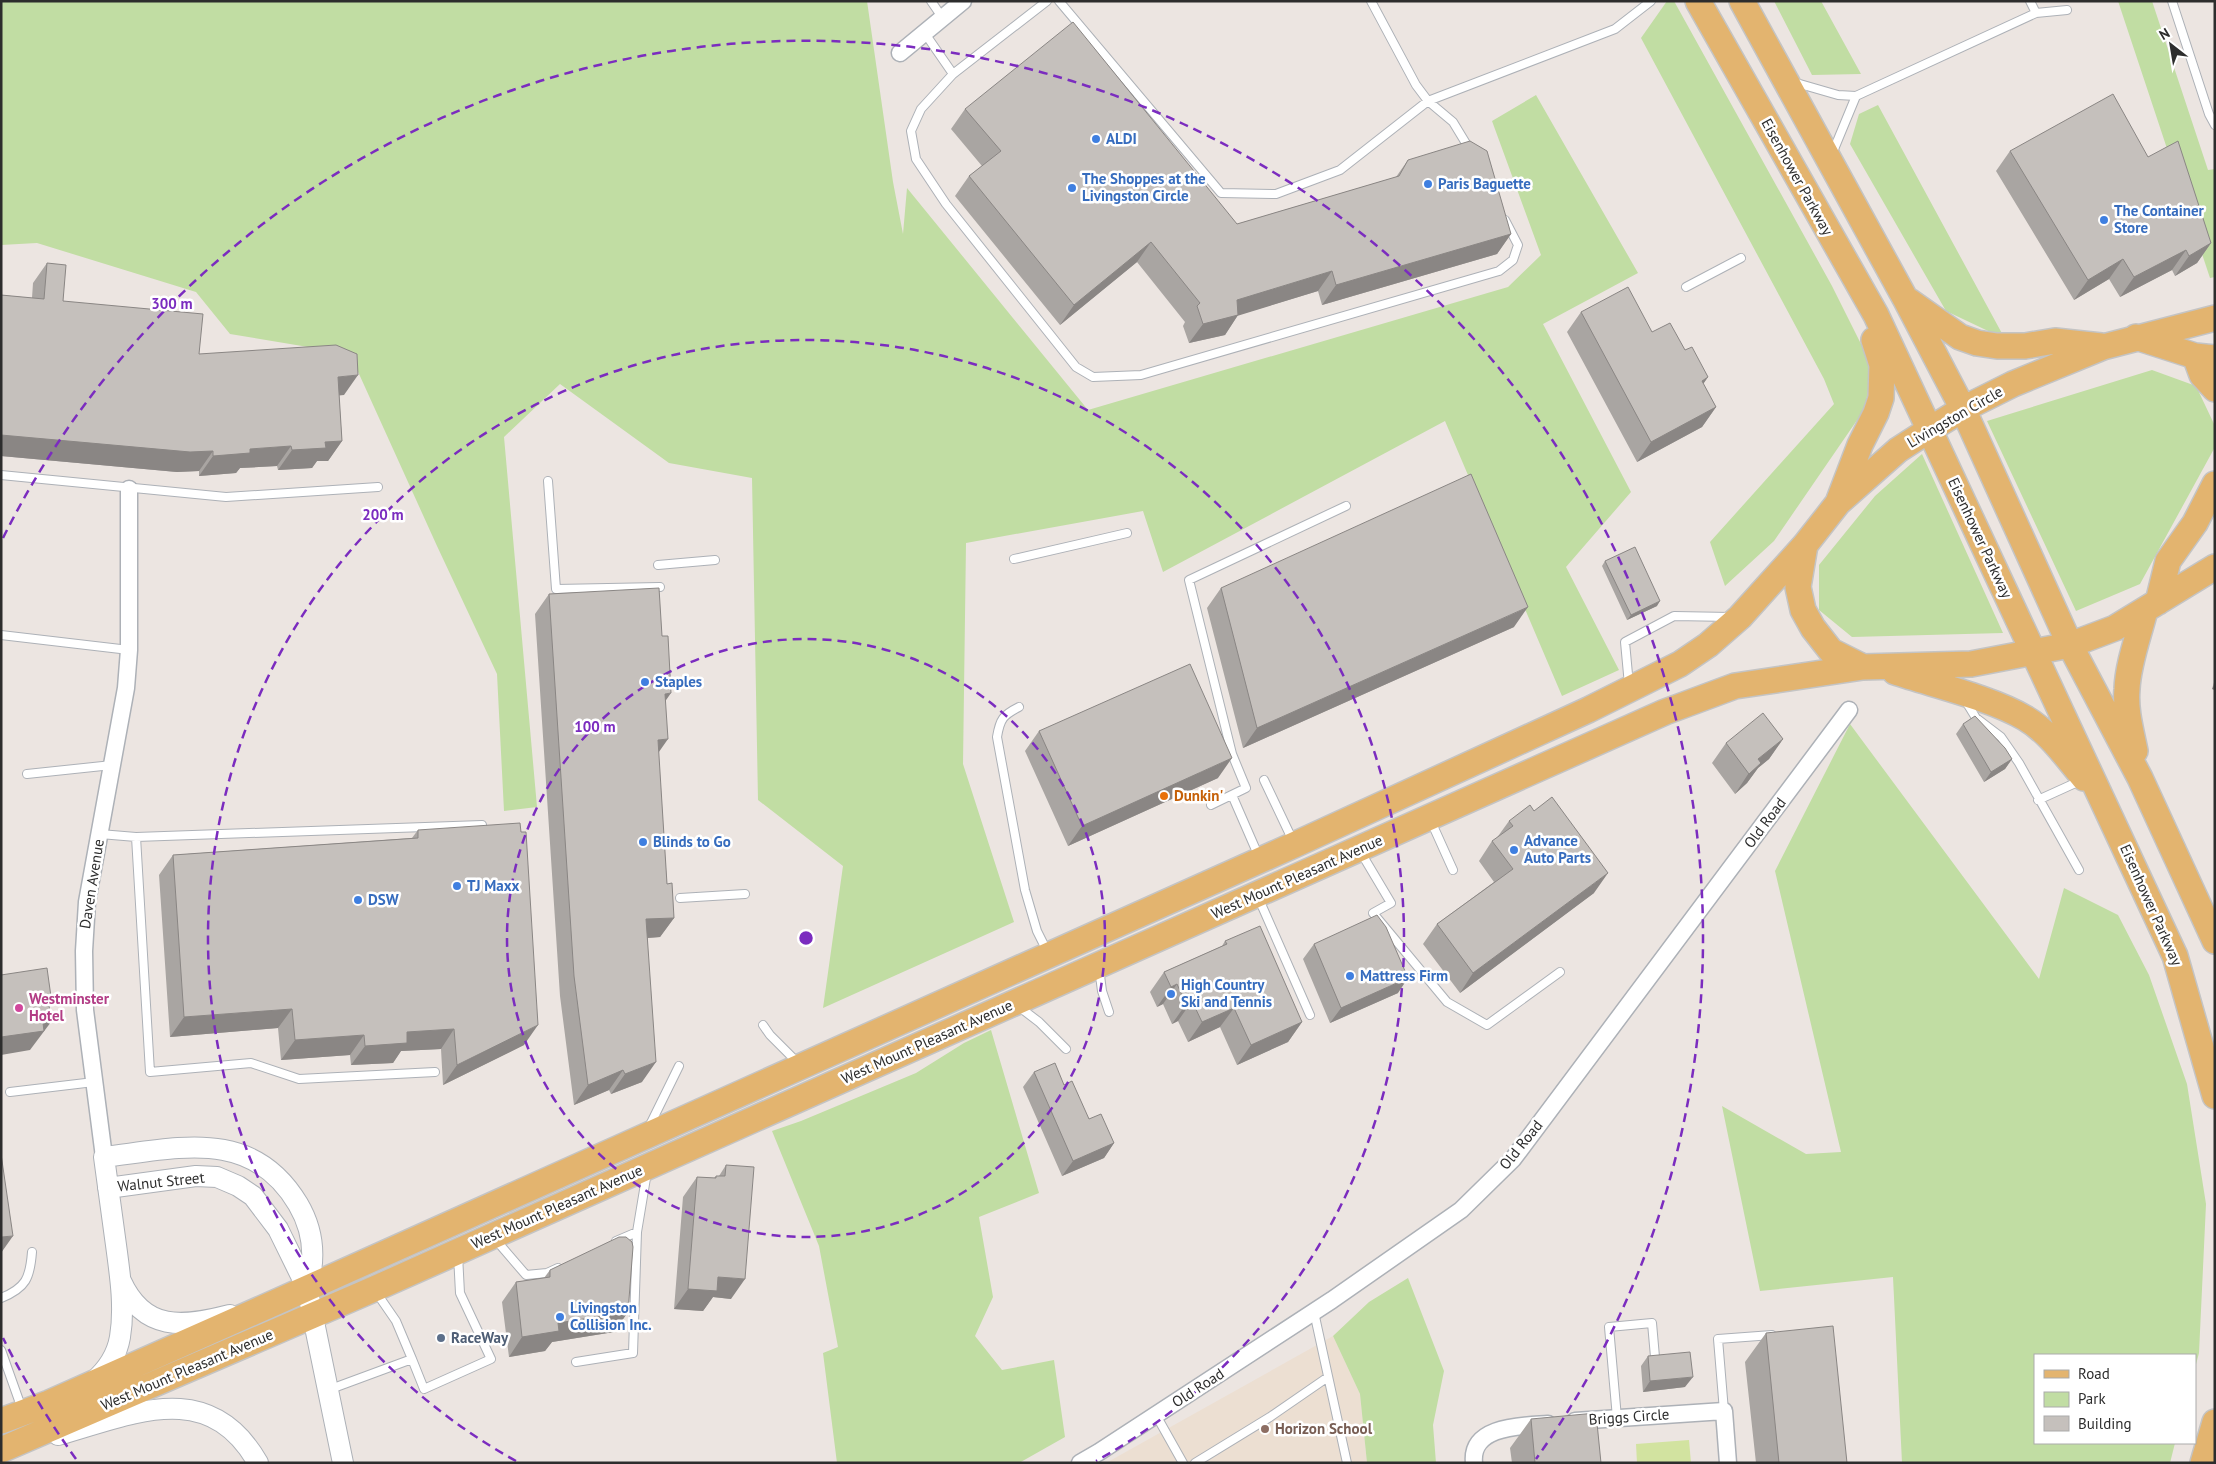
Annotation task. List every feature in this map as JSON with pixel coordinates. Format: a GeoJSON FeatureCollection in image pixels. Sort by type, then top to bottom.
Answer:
{"type":"FeatureCollection","features":[{"type":"Feature","properties":{"kind":"main road","name":"Eisenhower Parkway"},"geometry":{"type":"LineString","coordinates":[[1698,1],[1876,315],[2176,956],[2215,1096]]}},
{"type":"Feature","properties":{"kind":"main road"},"geometry":{"type":"LineString","coordinates":[[1742,1],[1964,409],[2070,645],[2140,778],[2215,941]]}},
{"type":"Feature","properties":{"kind":"main road"},"geometry":{"type":"LineString","coordinates":[[1906,300],[1960,337],[1977,343],[1997,346],[2025,346],[2055,341],[2104,347]]}},
{"type":"Feature","properties":{"kind":"main road"},"geometry":{"type":"LineString","coordinates":[[1838,503],[1860,445],[1871,428],[1881,398],[1882,365],[1874,343],[1876,315]]}},
{"type":"Feature","properties":{"kind":"main road"},"geometry":{"type":"LineString","coordinates":[[2136,336],[2215,318]]}},
{"type":"Feature","properties":{"kind":"main road"},"geometry":{"type":"LineString","coordinates":[[2136,336],[2205,357],[2202,375],[2215,389]]}},
{"type":"Feature","properties":{"kind":"main road","name":"Livingston Circle"},"geometry":{"type":"LineString","coordinates":[[1805,545],[1838,503],[1898,450],[1929,430],[1964,409],[2013,384],[2136,336]]}},
{"type":"Feature","properties":{"kind":"main road"},"geometry":{"type":"LineString","coordinates":[[2140,778],[2128,714],[2126,691],[2128,673],[2160,601],[2168,562],[2194,523],[2215,484]]}},
{"type":"Feature","properties":{"kind":"main road"},"geometry":{"type":"LineString","coordinates":[[1805,545],[1798,587],[1803,610],[1813,628],[1831,651],[1871,667],[2007,709],[2026,718],[2047,735],[2104,801]]}},
{"type":"Feature","properties":{"kind":"main road","name":"West Mount Pleasant Avenue"},"geometry":{"type":"LineString","coordinates":[[12,1417],[86,1387],[281,1300],[1492,756],[1630,689],[1680,664],[1708,645],[1740,617],[1805,545]]}},
{"type":"Feature","properties":{"kind":"main road"},"geometry":{"type":"LineString","coordinates":[[1871,667],[1971,664],[2070,645],[2115,628],[2215,567]]}},
{"type":"Feature","properties":{"kind":"main road"},"geometry":{"type":"LineString","coordinates":[[2160,601],[2215,586]]}},
{"type":"Feature","properties":{"kind":"main road","name":"West Mount Pleasant Avenue"},"geometry":{"type":"LineString","coordinates":[[2,1450],[374,1289],[1665,712],[1735,686],[1871,667]]}},
{"type":"Feature","properties":{"kind":"main road"},"geometry":{"type":"LineString","coordinates":[[2204,1463],[2215,1422]]}},
{"type":"Feature","properties":{"kind":"street"},"geometry":{"type":"LineString","coordinates":[[900,53],[963,1]]}},
{"type":"Feature","properties":{"kind":"street","name":"Daven Avenue"},"geometry":{"type":"LineString","coordinates":[[86,1387],[103,1374],[116,1350],[120,1337],[120,1279],[85,1010],[84,950],[87,902],[126,688],[129,650],[129,489]]}},
{"type":"Feature","properties":{"kind":"street","name":"Old Road"},"geometry":{"type":"LineString","coordinates":[[1080,1463],[1314,1312],[1461,1210],[1512,1159],[1849,710]]}},
{"type":"Feature","properties":{"kind":"street","name":"Walnut Street"},"geometry":{"type":"LineString","coordinates":[[104,1158],[204,1146],[243,1154],[262,1164],[280,1178],[304,1213],[314,1253],[312,1272],[307,1288]]}},
{"type":"Feature","properties":{"kind":"street","name":"Walnut Street"},"geometry":{"type":"LineString","coordinates":[[108,1188],[196,1176],[217,1177],[238,1186],[253,1196],[278,1229],[307,1288],[343,1463]]}},
{"type":"Feature","properties":{"kind":"street","name":"Daven Avenue"},"geometry":{"type":"LineString","coordinates":[[120,1279],[126,1292],[138,1306],[161,1321],[176,1324],[216,1318],[281,1300]]}},
{"type":"Feature","properties":{"kind":"street"},"geometry":{"type":"LineString","coordinates":[[2,1450],[156,1408],[190,1410],[220,1420],[245,1442],[258,1463]]}},
{"type":"Feature","properties":{"kind":"street"},"geometry":{"type":"LineString","coordinates":[[1724,1410],[1728,1463]]}},
{"type":"Feature","properties":{"kind":"street","name":"Briggs Circle"},"geometry":{"type":"LineString","coordinates":[[1474,1463],[1473,1458],[1480,1440],[1502,1427],[1724,1410]]}},
{"type":"Feature","properties":{"kind":"lane"},"geometry":{"type":"LineString","coordinates":[[931,1],[942,17]]}},
{"type":"Feature","properties":{"kind":"lane"},"geometry":{"type":"LineString","coordinates":[[1047,1],[953,74],[921,109],[911,131],[916,158],[946,204],[1076,367],[1093,377],[1141,375],[1499,271],[1513,260],[1518,246],[1500,210]]}},
{"type":"Feature","properties":{"kind":"lane"},"geometry":{"type":"LineString","coordinates":[[1059,1],[1221,192],[1276,194],[1340,170],[1428,101],[1615,29],[1651,1]]}},
{"type":"Feature","properties":{"kind":"lane"},"geometry":{"type":"LineString","coordinates":[[1371,1],[1416,85],[1428,101],[1453,122],[1474,159]]}},
{"type":"Feature","properties":{"kind":"lane"},"geometry":{"type":"LineString","coordinates":[[2030,1],[2036,13]]}},
{"type":"Feature","properties":{"kind":"lane"},"geometry":{"type":"LineString","coordinates":[[2172,1],[2209,114],[2215,125]]}},
{"type":"Feature","properties":{"kind":"lane"},"geometry":{"type":"LineString","coordinates":[[1784,79],[1838,95],[1856,96],[2036,13],[2067,10]]}},
{"type":"Feature","properties":{"kind":"lane"},"geometry":{"type":"LineString","coordinates":[[924,32],[953,74]]}},
{"type":"Feature","properties":{"kind":"lane"},"geometry":{"type":"LineString","coordinates":[[1830,162],[1856,96]]}},
{"type":"Feature","properties":{"kind":"lane"},"geometry":{"type":"LineString","coordinates":[[1686,287],[1741,258]]}},
{"type":"Feature","properties":{"kind":"lane"},"geometry":{"type":"LineString","coordinates":[[1,475],[226,497],[378,487]]}},
{"type":"Feature","properties":{"kind":"lane"},"geometry":{"type":"LineString","coordinates":[[548,481],[556,589],[660,587]]}},
{"type":"Feature","properties":{"kind":"lane"},"geometry":{"type":"LineString","coordinates":[[1211,805],[1246,788],[1232,754],[1188,580],[1346,506]]}},
{"type":"Feature","properties":{"kind":"lane"},"geometry":{"type":"LineString","coordinates":[[1014,559],[1127,533]]}},
{"type":"Feature","properties":{"kind":"lane"},"geometry":{"type":"LineString","coordinates":[[658,564],[715,560]]}},
{"type":"Feature","properties":{"kind":"lane"},"geometry":{"type":"LineString","coordinates":[[1630,689],[1625,642],[1674,616],[1740,617]]}},
{"type":"Feature","properties":{"kind":"lane"},"geometry":{"type":"LineString","coordinates":[[1,635],[129,650]]}},
{"type":"Feature","properties":{"kind":"lane"},"geometry":{"type":"LineString","coordinates":[[1962,694],[1976,718],[2001,737],[2019,763],[2038,800],[2079,870]]}},
{"type":"Feature","properties":{"kind":"lane"},"geometry":{"type":"LineString","coordinates":[[1019,707],[1007,713],[1000,723],[997,737],[1024,890],[1037,931],[1049,955]]}},
{"type":"Feature","properties":{"kind":"lane"},"geometry":{"type":"LineString","coordinates":[[27,774],[112,764]]}},
{"type":"Feature","properties":{"kind":"lane"},"geometry":{"type":"LineString","coordinates":[[2038,800],[2085,778]]}},
{"type":"Feature","properties":{"kind":"lane"},"geometry":{"type":"LineString","coordinates":[[1264,780],[1294,845]]}},
{"type":"Feature","properties":{"kind":"lane"},"geometry":{"type":"LineString","coordinates":[[1232,795],[1260,860]]}},
{"type":"Feature","properties":{"kind":"lane"},"geometry":{"type":"LineString","coordinates":[[1430,818],[1453,870]]}},
{"type":"Feature","properties":{"kind":"lane"},"geometry":{"type":"LineString","coordinates":[[100,834],[136,837],[482,825]]}},
{"type":"Feature","properties":{"kind":"lane"},"geometry":{"type":"LineString","coordinates":[[136,837],[150,1072],[251,1063],[299,1079],[435,1072]]}},
{"type":"Feature","properties":{"kind":"lane"},"geometry":{"type":"LineString","coordinates":[[1359,850],[1391,903],[1374,913],[1447,1002],[1486,1025],[1560,972]]}},
{"type":"Feature","properties":{"kind":"lane"},"geometry":{"type":"LineString","coordinates":[[680,898],[745,894]]}},
{"type":"Feature","properties":{"kind":"lane"},"geometry":{"type":"LineString","coordinates":[[1257,895],[1310,1015]]}},
{"type":"Feature","properties":{"kind":"lane"},"geometry":{"type":"LineString","coordinates":[[1098,966],[1102,991],[1109,1012]]}},
{"type":"Feature","properties":{"kind":"lane"},"geometry":{"type":"LineString","coordinates":[[1015,1003],[1039,1022],[1066,1049]]}},
{"type":"Feature","properties":{"kind":"lane"},"geometry":{"type":"LineString","coordinates":[[763,1025],[770,1036],[801,1066]]}},
{"type":"Feature","properties":{"kind":"lane"},"geometry":{"type":"LineString","coordinates":[[644,1137],[679,1066]]}},
{"type":"Feature","properties":{"kind":"lane"},"geometry":{"type":"LineString","coordinates":[[10,1092],[94,1082]]}},
{"type":"Feature","properties":{"kind":"lane"},"geometry":{"type":"LineString","coordinates":[[576,1362],[633,1353],[637,1232],[648,1166]]}},
{"type":"Feature","properties":{"kind":"lane"},"geometry":{"type":"LineString","coordinates":[[610,1244],[637,1232]]}},
{"type":"Feature","properties":{"kind":"lane"},"geometry":{"type":"LineString","coordinates":[[492,1236],[526,1275],[547,1273],[565,1264]]}},
{"type":"Feature","properties":{"kind":"lane"},"geometry":{"type":"LineString","coordinates":[[374,1289],[396,1321],[424,1390],[491,1360],[460,1293],[458,1250]]}},
{"type":"Feature","properties":{"kind":"lane"},"geometry":{"type":"LineString","coordinates":[[1,1298],[24,1285],[31,1270],[32,1252]]}},
{"type":"Feature","properties":{"kind":"lane"},"geometry":{"type":"LineString","coordinates":[[1314,1312],[1347,1463]]}},
{"type":"Feature","properties":{"kind":"lane"},"geometry":{"type":"LineString","coordinates":[[1617,1418],[1609,1327],[1652,1323],[1655,1357]]}},
{"type":"Feature","properties":{"kind":"lane"},"geometry":{"type":"LineString","coordinates":[[1724,1410],[1718,1339],[1785,1334]]}},
{"type":"Feature","properties":{"kind":"lane"},"geometry":{"type":"LineString","coordinates":[[1,1350],[12,1417]]}},
{"type":"Feature","properties":{"kind":"lane"},"geometry":{"type":"LineString","coordinates":[[328,1390],[412,1359]]}},
{"type":"Feature","properties":{"kind":"lane"},"geometry":{"type":"LineString","coordinates":[[1195,1463],[1270,1417],[1328,1377]]}},
{"type":"Feature","properties":{"kind":"lane"},"geometry":{"type":"LineString","coordinates":[[1156,1415],[1183,1463]]}},
{"type":"Feature","properties":{"kind":"shaded area","name":"Horizon School"},"geometry":{"type":"Polygon","coordinates":[[[1333,1336],[1360,1394],[1367,1463],[1106,1463],[1333,1336]]]}},
{"type":"Feature","properties":{"kind":"green space"},"geometry":{"type":"Polygon","coordinates":[[[1,1],[867,1],[893,182],[903,234],[907,188],[1088,410],[1508,287],[1541,255],[1492,121],[1536,95],[1638,273],[1543,324],[1631,492],[1566,567],[1619,670],[1562,696],[1445,421],[1163,572],[1143,511],[966,543],[963,764],[1014,922],[823,1008],[843,866],[758,800],[752,478],[669,463],[560,384],[504,437],[537,807],[504,811],[497,674],[350,354],[230,334],[196,292],[37,243],[1,245],[1,1]]]}},
{"type":"Feature","properties":{"kind":"green space"},"geometry":{"type":"Polygon","coordinates":[[[1667,1],[1674,1],[1832,286],[1873,368],[1864,410],[1774,541],[1725,586],[1710,542],[1834,404],[1824,379],[1641,38],[1667,1]]]}},
{"type":"Feature","properties":{"kind":"green space"},"geometry":{"type":"Polygon","coordinates":[[[1774,1],[1821,1],[1861,74],[1812,75],[1774,1]]]}},
{"type":"Feature","properties":{"kind":"green space"},"geometry":{"type":"Polygon","coordinates":[[[2118,1],[2152,1],[2208,170],[2215,169],[2215,277],[2210,278],[2118,1]]]}},
{"type":"Feature","properties":{"kind":"green space"},"geometry":{"type":"Polygon","coordinates":[[[1878,105],[2005,339],[1946,311],[1850,144],[1859,114],[1878,105]]]}},
{"type":"Feature","properties":{"kind":"green space"},"geometry":{"type":"Polygon","coordinates":[[[2152,370],[2196,386],[2215,426],[2215,447],[2140,584],[2076,611],[1987,421],[2152,370]]]}},
{"type":"Feature","properties":{"kind":"green space"},"geometry":{"type":"Polygon","coordinates":[[[1922,454],[2003,633],[1852,637],[1819,610],[1819,565],[1875,496],[1922,454]]]}},
{"type":"Feature","properties":{"kind":"green space"},"geometry":{"type":"Polygon","coordinates":[[[1850,724],[2039,979],[2064,888],[2118,915],[2149,975],[2187,1084],[2206,1204],[2199,1353],[2196,1364],[2196,1354],[2034,1354],[2034,1444],[2175,1444],[2170,1463],[1902,1463],[1893,1277],[1760,1291],[1722,1106],[1806,1154],[1841,1152],[1775,871],[1850,724]]]}},
{"type":"Feature","properties":{"kind":"green space"},"geometry":{"type":"Polygon","coordinates":[[[991,1030],[1039,1193],[979,1217],[993,1297],[975,1336],[1002,1370],[1054,1360],[1065,1437],[1019,1463],[837,1463],[823,1353],[838,1347],[819,1246],[772,1131],[801,1121],[916,1073],[964,1043],[991,1030]]]}},
{"type":"Feature","properties":{"kind":"green space"},"geometry":{"type":"Polygon","coordinates":[[[1408,1278],[1444,1371],[1433,1425],[1436,1463],[1367,1463],[1360,1394],[1333,1336],[1369,1302],[1408,1278]]]}},
{"type":"Feature","properties":{"kind":"green space"},"geometry":{"type":"Polygon","coordinates":[[[1689,1440],[1691,1463],[1637,1463],[1636,1444],[1689,1440]]]}},
{"type":"Feature","properties":{"kind":"building","name":"The Shoppes at the Livingston Circle"},"geometry":{"type":"Polygon","coordinates":[[[1073,22],[1237,224],[1399,176],[1408,160],[1470,141],[1487,151],[1511,234],[1336,285],[1332,271],[1237,300],[1238,315],[1203,324],[1197,306],[1200,303],[1151,242],[1074,305],[969,176],[1001,151],[965,109],[1073,22]]]}},
{"type":"Feature","properties":{"kind":"building","name":"The Container Store"},"geometry":{"type":"Polygon","coordinates":[[[2113,94],[2148,157],[2178,141],[2211,243],[2189,256],[2186,250],[2134,277],[2123,259],[2088,280],[2010,151],[2113,94]]]}},
{"type":"Feature","properties":{"kind":"building"},"geometry":{"type":"Polygon","coordinates":[[[47,263],[66,265],[63,301],[203,314],[199,354],[336,345],[357,354],[358,375],[338,377],[342,441],[325,442],[326,448],[292,450],[291,446],[250,449],[250,453],[213,456],[213,451],[190,452],[1,435],[1,295],[44,299],[47,263]]]}},
{"type":"Feature","properties":{"kind":"building"},"geometry":{"type":"Polygon","coordinates":[[[1628,287],[1652,332],[1670,323],[1685,350],[1692,347],[1708,377],[1702,381],[1716,407],[1651,442],[1581,312],[1628,287]]]}},
{"type":"Feature","properties":{"kind":"building"},"geometry":{"type":"Polygon","coordinates":[[[1471,474],[1528,607],[1257,728],[1221,588],[1471,474]]]}},
{"type":"Feature","properties":{"kind":"building"},"geometry":{"type":"Polygon","coordinates":[[[1635,547],[1660,601],[1631,615],[1605,561],[1635,547]]]}},
{"type":"Feature","properties":{"kind":"building"},"geometry":{"type":"Polygon","coordinates":[[[659,588],[662,636],[668,636],[671,693],[665,694],[668,739],[658,740],[667,884],[672,883],[674,918],[646,919],[656,1062],[625,1074],[623,1070],[588,1085],[574,976],[549,594],[659,588]]]}},
{"type":"Feature","properties":{"kind":"building"},"geometry":{"type":"Polygon","coordinates":[[[1190,664],[1232,758],[1082,826],[1039,731],[1190,664]]]}},
{"type":"Feature","properties":{"kind":"building"},"geometry":{"type":"Polygon","coordinates":[[[1763,713],[1783,739],[1758,759],[1761,763],[1749,774],[1726,743],[1763,713]]]}},
{"type":"Feature","properties":{"kind":"building"},"geometry":{"type":"Polygon","coordinates":[[[1975,716],[2005,748],[2012,759],[1991,772],[1963,724],[1975,716]]]}},
{"type":"Feature","properties":{"kind":"building"},"geometry":{"type":"Polygon","coordinates":[[[1552,797],[1608,873],[1473,973],[1437,924],[1513,869],[1492,841],[1513,826],[1509,821],[1530,805],[1534,811],[1552,797]]]}},
{"type":"Feature","properties":{"kind":"building"},"geometry":{"type":"Polygon","coordinates":[[[520,823],[521,832],[526,832],[538,1025],[457,1065],[454,1029],[407,1032],[407,1043],[365,1046],[364,1035],[295,1040],[292,1009],[184,1017],[173,855],[418,838],[418,830],[520,823]]]}},
{"type":"Feature","properties":{"kind":"building","name":"Mattress Firm"},"geometry":{"type":"Polygon","coordinates":[[[1377,915],[1386,927],[1408,978],[1341,1008],[1314,944],[1377,915]]]}},
{"type":"Feature","properties":{"kind":"building"},"geometry":{"type":"Polygon","coordinates":[[[1260,926],[1302,1022],[1251,1045],[1234,1008],[1202,1022],[1192,1001],[1186,1004],[1177,984],[1171,987],[1164,972],[1227,944],[1225,941],[1260,926]]]}},
{"type":"Feature","properties":{"kind":"building"},"geometry":{"type":"Polygon","coordinates":[[[47,968],[52,1004],[49,1005],[51,1022],[43,1023],[44,1031],[1,1037],[1,975],[47,968]]]}},
{"type":"Feature","properties":{"kind":"building"},"geometry":{"type":"Polygon","coordinates":[[[1055,1063],[1064,1085],[1072,1081],[1089,1119],[1101,1114],[1114,1143],[1073,1161],[1034,1072],[1055,1063]]]}},
{"type":"Feature","properties":{"kind":"building"},"geometry":{"type":"Polygon","coordinates":[[[1,1154],[13,1236],[1,1237],[1,1154]]]}},
{"type":"Feature","properties":{"kind":"building"},"geometry":{"type":"Polygon","coordinates":[[[726,1165],[754,1167],[745,1279],[718,1277],[717,1291],[688,1289],[697,1177],[716,1178],[716,1176],[725,1176],[726,1165]]]}},
{"type":"Feature","properties":{"kind":"building","name":"Livingston Collision Inc."},"geometry":{"type":"Polygon","coordinates":[[[619,1237],[626,1237],[632,1242],[633,1247],[628,1312],[558,1323],[559,1331],[522,1337],[516,1282],[550,1277],[550,1270],[619,1237]]]}},
{"type":"Feature","properties":{"kind":"building"},"geometry":{"type":"Polygon","coordinates":[[[1833,1326],[1847,1463],[1779,1463],[1766,1333],[1833,1326]]]}},
{"type":"Feature","properties":{"kind":"building"},"geometry":{"type":"Polygon","coordinates":[[[1690,1352],[1693,1377],[1650,1381],[1648,1356],[1690,1352]]]}},
{"type":"Feature","properties":{"kind":"building"},"geometry":{"type":"Polygon","coordinates":[[[1596,1413],[1601,1463],[1535,1463],[1531,1419],[1596,1413]]]}},
{"type":"Feature","properties":{"kind":"place","name":"ALDI"},"geometry":{"type":"Point","coordinates":[1096,139]}},
{"type":"Feature","properties":{"kind":"place","name":"Paris Baguette"},"geometry":{"type":"Point","coordinates":[1428,184]}},
{"type":"Feature","properties":{"kind":"place","name":"The Shoppes at the Livingston Circle"},"geometry":{"type":"Point","coordinates":[1072,188]}},
{"type":"Feature","properties":{"kind":"place","name":"The Container Store"},"geometry":{"type":"Point","coordinates":[2104,220]}},
{"type":"Feature","properties":{"kind":"place","name":"Staples"},"geometry":{"type":"Point","coordinates":[645,682]}},
{"type":"Feature","properties":{"kind":"place","name":"Dunkin'"},"geometry":{"type":"Point","coordinates":[1164,796]}},
{"type":"Feature","properties":{"kind":"place","name":"Blinds to Go"},"geometry":{"type":"Point","coordinates":[643,842]}},
{"type":"Feature","properties":{"kind":"place","name":"Advance Auto Parts"},"geometry":{"type":"Point","coordinates":[1514,850]}},
{"type":"Feature","properties":{"kind":"place","name":"TJ Maxx"},"geometry":{"type":"Point","coordinates":[457,886]}},
{"type":"Feature","properties":{"kind":"place","name":"DSW"},"geometry":{"type":"Point","coordinates":[358,900]}},
{"type":"Feature","properties":{"kind":"place","name":"Mattress Firm"},"geometry":{"type":"Point","coordinates":[1350,976]}},
{"type":"Feature","properties":{"kind":"place","name":"High Country Ski and Tennis"},"geometry":{"type":"Point","coordinates":[1171,994]}},
{"type":"Feature","properties":{"kind":"place","name":"Westminster Hotel"},"geometry":{"type":"Point","coordinates":[19,1008]}},
{"type":"Feature","properties":{"kind":"place","name":"Livingston Collision Inc."},"geometry":{"type":"Point","coordinates":[560,1317]}},
{"type":"Feature","properties":{"kind":"place","name":"RaceWay"},"geometry":{"type":"Point","coordinates":[441,1338]}},
{"type":"Feature","properties":{"kind":"place","name":"Horizon School"},"geometry":{"type":"Point","coordinates":[1265,1429]}}]}
